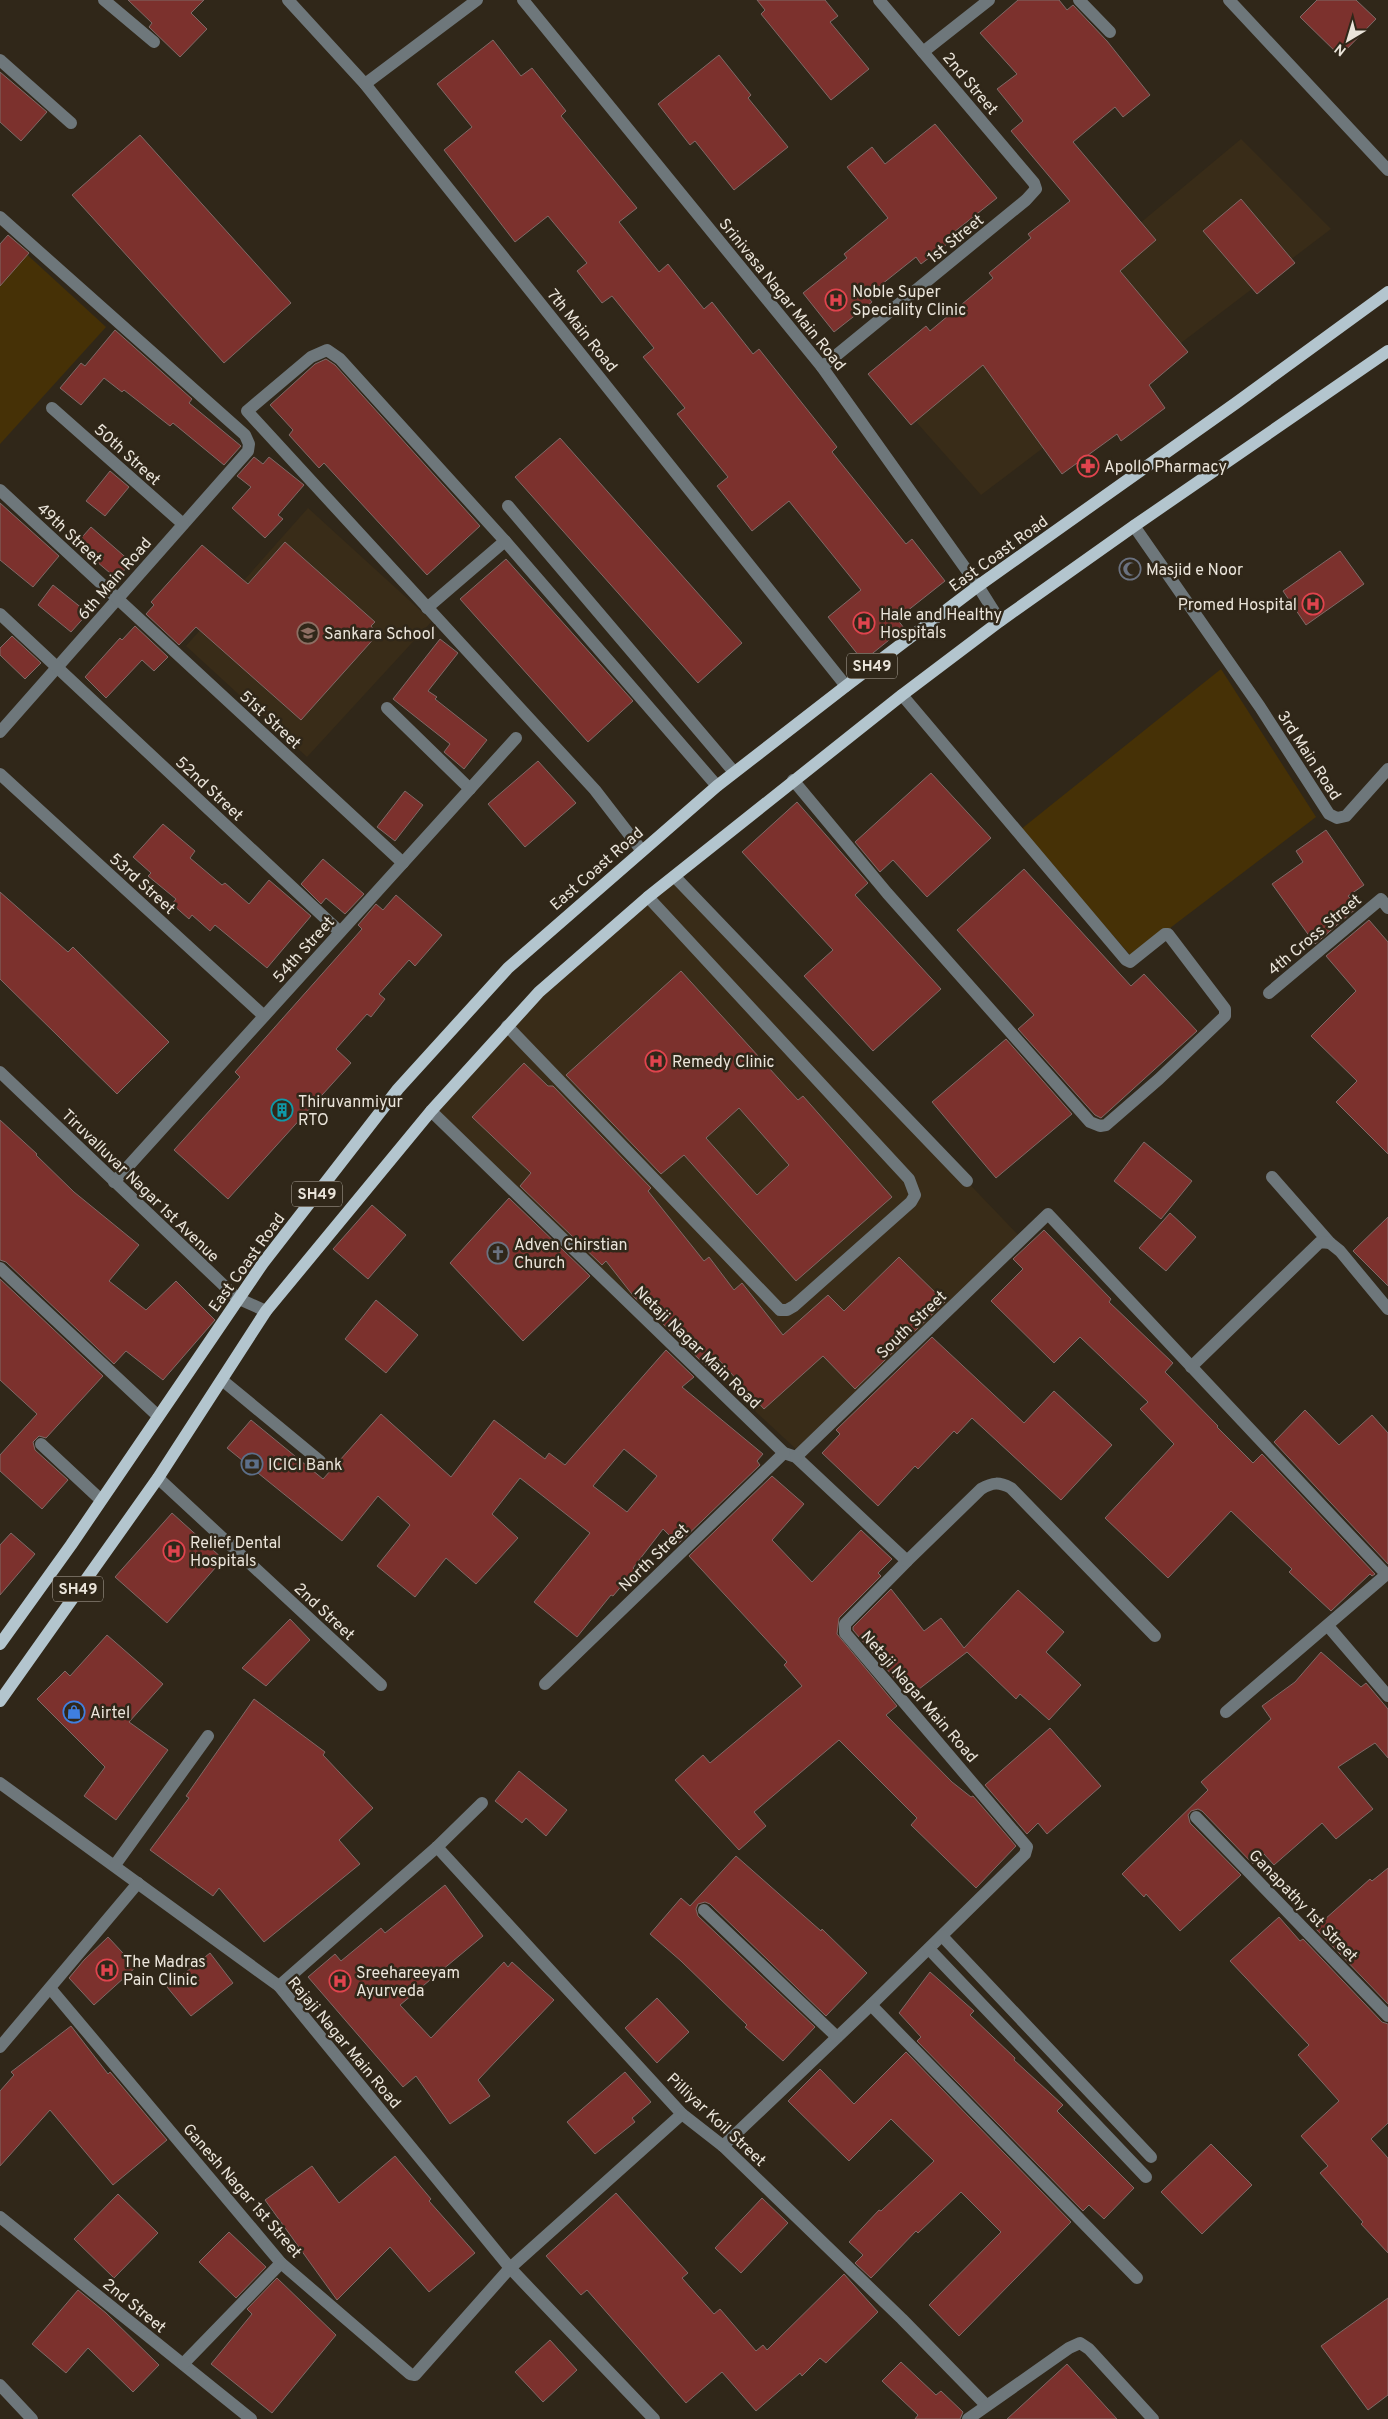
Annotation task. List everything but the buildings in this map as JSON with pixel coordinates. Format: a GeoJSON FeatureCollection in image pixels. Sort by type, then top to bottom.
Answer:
{"type":"FeatureCollection","features":[{"type":"Feature","properties":{"kind":"main road","name":"East Coast Road"},"geometry":{"type":"LineString","coordinates":[[0,1644],[101,1500],[237,1298],[398,1089],[508,968],[734,772],[978,586],[1236,403],[1388,292]]}},
{"type":"Feature","properties":{"kind":"main road","name":"SH49"},"geometry":{"type":"LineString","coordinates":[[0,1701],[158,1478],[266,1311],[430,1111],[539,992],[648,897],[902,695],[1000,621],[1388,350]]}},
{"type":"Feature","properties":{"kind":"street"},"geometry":{"type":"LineString","coordinates":[[104,0],[154,42]]}},
{"type":"Feature","properties":{"kind":"street","name":"7th Main Road"},"geometry":{"type":"LineString","coordinates":[[288,0],[365,84],[846,686]]}},
{"type":"Feature","properties":{"kind":"street"},"geometry":{"type":"LineString","coordinates":[[365,84],[477,0]]}},
{"type":"Feature","properties":{"kind":"street","name":"Srinivasa Nagar Main Road"},"geometry":{"type":"LineString","coordinates":[[523,0],[822,367],[978,586],[1000,621]]}},
{"type":"Feature","properties":{"kind":"street","name":"2nd Street"},"geometry":{"type":"LineString","coordinates":[[879,0],[1034,183],[1036,189]]}},
{"type":"Feature","properties":{"kind":"street"},"geometry":{"type":"LineString","coordinates":[[923,52],[990,0]]}},
{"type":"Feature","properties":{"kind":"street"},"geometry":{"type":"LineString","coordinates":[[1080,0],[1110,32]]}},
{"type":"Feature","properties":{"kind":"street"},"geometry":{"type":"LineString","coordinates":[[1229,0],[1388,170]]}},
{"type":"Feature","properties":{"kind":"street"},"geometry":{"type":"LineString","coordinates":[[0,60],[71,123]]}},
{"type":"Feature","properties":{"kind":"street","name":"1st Street"},"geometry":{"type":"LineString","coordinates":[[822,367],[1026,200],[1036,189]]}},
{"type":"Feature","properties":{"kind":"street","name":"6th Main Road"},"geometry":{"type":"LineString","coordinates":[[0,217],[245,435],[249,444],[248,451],[0,732]]}},
{"type":"Feature","properties":{"kind":"street"},"geometry":{"type":"LineString","coordinates":[[642,851],[595,790],[246,411],[311,357],[327,350],[340,359],[505,540],[717,786]]}},
{"type":"Feature","properties":{"kind":"street","name":"50th Street"},"geometry":{"type":"LineString","coordinates":[[52,408],[183,524]]}},
{"type":"Feature","properties":{"kind":"street","name":"49th Street"},"geometry":{"type":"LineString","coordinates":[[0,490],[118,599]]}},
{"type":"Feature","properties":{"kind":"street"},"geometry":{"type":"LineString","coordinates":[[508,506],[734,772]]}},
{"type":"Feature","properties":{"kind":"street","name":"3rd Main Road"},"geometry":{"type":"LineString","coordinates":[[1134,526],[1260,706],[1329,814],[1337,818],[1346,816],[1388,769]]}},
{"type":"Feature","properties":{"kind":"street"},"geometry":{"type":"LineString","coordinates":[[427,608],[505,540]]}},
{"type":"Feature","properties":{"kind":"street","name":"51st Street"},"geometry":{"type":"LineString","coordinates":[[118,599],[403,863]]}},
{"type":"Feature","properties":{"kind":"street","name":"52nd Street"},"geometry":{"type":"LineString","coordinates":[[0,614],[340,932]]}},
{"type":"Feature","properties":{"kind":"street"},"geometry":{"type":"LineString","coordinates":[[794,780],[887,893],[1090,1122],[1100,1126],[1106,1125],[1159,1079],[1218,1022],[1226,1013],[1225,1009],[1168,934],[1165,934],[1130,962],[1126,960],[902,695]]}},
{"type":"Feature","properties":{"kind":"street"},"geometry":{"type":"LineString","coordinates":[[387,708],[470,789]]}},
{"type":"Feature","properties":{"kind":"street","name":"54th Street"},"geometry":{"type":"LineString","coordinates":[[114,1182],[516,738]]}},
{"type":"Feature","properties":{"kind":"street","name":"53rd Street"},"geometry":{"type":"LineString","coordinates":[[0,774],[264,1016]]}},
{"type":"Feature","properties":{"kind":"street"},"geometry":{"type":"LineString","coordinates":[[675,877],[967,1181]]}},
{"type":"Feature","properties":{"kind":"street"},"geometry":{"type":"LineString","coordinates":[[508,1026],[780,1310],[787,1310],[794,1306],[911,1202],[915,1195],[909,1179],[648,897]]}},
{"type":"Feature","properties":{"kind":"street","name":"4th Cross Street"},"geometry":{"type":"LineString","coordinates":[[1269,993],[1384,903]]}},
{"type":"Feature","properties":{"kind":"street","name":"Tiruvalluvar Nagar 1st Avenue"},"geometry":{"type":"LineString","coordinates":[[0,1072],[237,1298],[266,1311]]}},
{"type":"Feature","properties":{"kind":"street","name":"Netaji Nagar Main Road"},"geometry":{"type":"LineString","coordinates":[[430,1111],[790,1455],[907,1561],[845,1624],[844,1633],[1027,1847],[1025,1854],[929,1949],[723,2146]]}},
{"type":"Feature","properties":{"kind":"street"},"geometry":{"type":"LineString","coordinates":[[1272,1176],[1330,1243],[1340,1251],[1388,1309]]}},
{"type":"Feature","properties":{"kind":"street","name":"South Street"},"geometry":{"type":"LineString","coordinates":[[790,1455],[1048,1214],[1192,1367]]}},
{"type":"Feature","properties":{"kind":"street"},"geometry":{"type":"LineString","coordinates":[[1226,1712],[1387,1574],[1192,1367],[1320,1242],[1330,1243]]}},
{"type":"Feature","properties":{"kind":"street"},"geometry":{"type":"LineString","coordinates":[[0,1268],[158,1416]]}},
{"type":"Feature","properties":{"kind":"street"},"geometry":{"type":"LineString","coordinates":[[222,1380],[320,1461]]}},
{"type":"Feature","properties":{"kind":"street"},"geometry":{"type":"LineString","coordinates":[[41,1444],[101,1500]]}},
{"type":"Feature","properties":{"kind":"street","name":"North Street"},"geometry":{"type":"LineString","coordinates":[[545,1684],[790,1455]]}},
{"type":"Feature","properties":{"kind":"street","name":"2nd Street"},"geometry":{"type":"LineString","coordinates":[[158,1478],[381,1685]]}},
{"type":"Feature","properties":{"kind":"street"},"geometry":{"type":"LineString","coordinates":[[907,1561],[981,1489],[991,1483],[1001,1483],[1011,1488],[1155,1636]]}},
{"type":"Feature","properties":{"kind":"street"},"geometry":{"type":"LineString","coordinates":[[1328,1626],[1388,1696]]}},
{"type":"Feature","properties":{"kind":"street"},"geometry":{"type":"LineString","coordinates":[[115,1865],[208,1736]]}},
{"type":"Feature","properties":{"kind":"street","name":"Rajaji Nagar Main Road"},"geometry":{"type":"LineString","coordinates":[[0,1783],[279,1986],[510,2268],[654,2419]]}},
{"type":"Feature","properties":{"kind":"street"},"geometry":{"type":"LineString","coordinates":[[279,1986],[437,1847],[482,1803]]}},
{"type":"Feature","properties":{"kind":"street","name":"Ganapathy 1st Street"},"geometry":{"type":"LineString","coordinates":[[1196,1817],[1388,2016]]}},
{"type":"Feature","properties":{"kind":"street","name":"Pilliyar Koil Street"},"geometry":{"type":"LineString","coordinates":[[437,1847],[682,2114],[723,2146],[902,2319],[986,2405]]}},
{"type":"Feature","properties":{"kind":"street"},"geometry":{"type":"LineString","coordinates":[[0,2047],[138,1883]]}},
{"type":"Feature","properties":{"kind":"street"},"geometry":{"type":"LineString","coordinates":[[704,1910],[837,2037]]}},
{"type":"Feature","properties":{"kind":"street"},"geometry":{"type":"LineString","coordinates":[[942,1936],[1151,2158]]}},
{"type":"Feature","properties":{"kind":"street"},"geometry":{"type":"LineString","coordinates":[[929,1949],[1146,2177]]}},
{"type":"Feature","properties":{"kind":"street","name":"Ganesh Nagar 1st Street"},"geometry":{"type":"LineString","coordinates":[[50,1988],[280,2263],[406,2372],[415,2375],[510,2268]]}},
{"type":"Feature","properties":{"kind":"street"},"geometry":{"type":"LineString","coordinates":[[871,2005],[1137,2278]]}},
{"type":"Feature","properties":{"kind":"street"},"geometry":{"type":"LineString","coordinates":[[510,2268],[682,2114]]}},
{"type":"Feature","properties":{"kind":"street","name":"2nd Street"},"geometry":{"type":"LineString","coordinates":[[0,2217],[251,2419]]}},
{"type":"Feature","properties":{"kind":"street"},"geometry":{"type":"LineString","coordinates":[[183,2364],[280,2263]]}},
{"type":"Feature","properties":{"kind":"street"},"geometry":{"type":"LineString","coordinates":[[968,2419],[1074,2344],[1080,2343],[1089,2349],[1153,2419]]}},
{"type":"Feature","properties":{"kind":"street"},"geometry":{"type":"LineString","coordinates":[[0,2385],[32,2419]]}},
{"type":"Feature","properties":{"kind":"shaded area"},"geometry":{"type":"Polygon","coordinates":[[[1241,139],[1331,229],[981,495],[910,415],[1241,139]]]}},
{"type":"Feature","properties":{"kind":"shaded area"},"geometry":{"type":"Polygon","coordinates":[[[22,250],[106,327],[0,444],[0,275],[22,250]]]}},
{"type":"Feature","properties":{"kind":"shaded area","name":"Sankara School"},"geometry":{"type":"Polygon","coordinates":[[[308,508],[432,621],[307,757],[186,646],[308,508]]]}},
{"type":"Feature","properties":{"kind":"shaded area"},"geometry":{"type":"Polygon","coordinates":[[[1221,669],[1316,817],[1132,957],[1020,830],[1221,669]]]}},
{"type":"Feature","properties":{"kind":"shaded area"},"geometry":{"type":"Polygon","coordinates":[[[675,877],[1022,1239],[797,1450],[431,1111],[507,1026],[675,877]]]}},
{"type":"Feature","properties":{"kind":"place","name":"Noble Super Speciality Clinic"},"geometry":{"type":"Point","coordinates":[836,300]}},
{"type":"Feature","properties":{"kind":"place","name":"Apollo Pharmacy"},"geometry":{"type":"Point","coordinates":[1088,466]}},
{"type":"Feature","properties":{"kind":"place","name":"Masjid e Noor"},"geometry":{"type":"Point","coordinates":[1130,569]}},
{"type":"Feature","properties":{"kind":"place","name":"Promed Hospital"},"geometry":{"type":"Point","coordinates":[1313,604]}},
{"type":"Feature","properties":{"kind":"place","name":"Hale and Healthy Hospitals"},"geometry":{"type":"Point","coordinates":[864,623]}},
{"type":"Feature","properties":{"kind":"place","name":"Sankara School"},"geometry":{"type":"Point","coordinates":[308,633]}},
{"type":"Feature","properties":{"kind":"place","name":"Remedy Clinic"},"geometry":{"type":"Point","coordinates":[656,1061]}},
{"type":"Feature","properties":{"kind":"place","name":"Thiruvanmiyur RTO"},"geometry":{"type":"Point","coordinates":[282,1110]}},
{"type":"Feature","properties":{"kind":"place","name":"Adven Chirstian Church"},"geometry":{"type":"Point","coordinates":[498,1253]}},
{"type":"Feature","properties":{"kind":"place","name":"ICICI Bank"},"geometry":{"type":"Point","coordinates":[252,1464]}},
{"type":"Feature","properties":{"kind":"place","name":"Relief Dental Hospitals"},"geometry":{"type":"Point","coordinates":[174,1551]}},
{"type":"Feature","properties":{"kind":"place","name":"Airtel"},"geometry":{"type":"Point","coordinates":[74,1712]}},
{"type":"Feature","properties":{"kind":"place","name":"The Madras Pain Clinic"},"geometry":{"type":"Point","coordinates":[107,1970]}},
{"type":"Feature","properties":{"kind":"place","name":"Sreehareeyam Ayurveda"},"geometry":{"type":"Point","coordinates":[340,1981]}}]}
